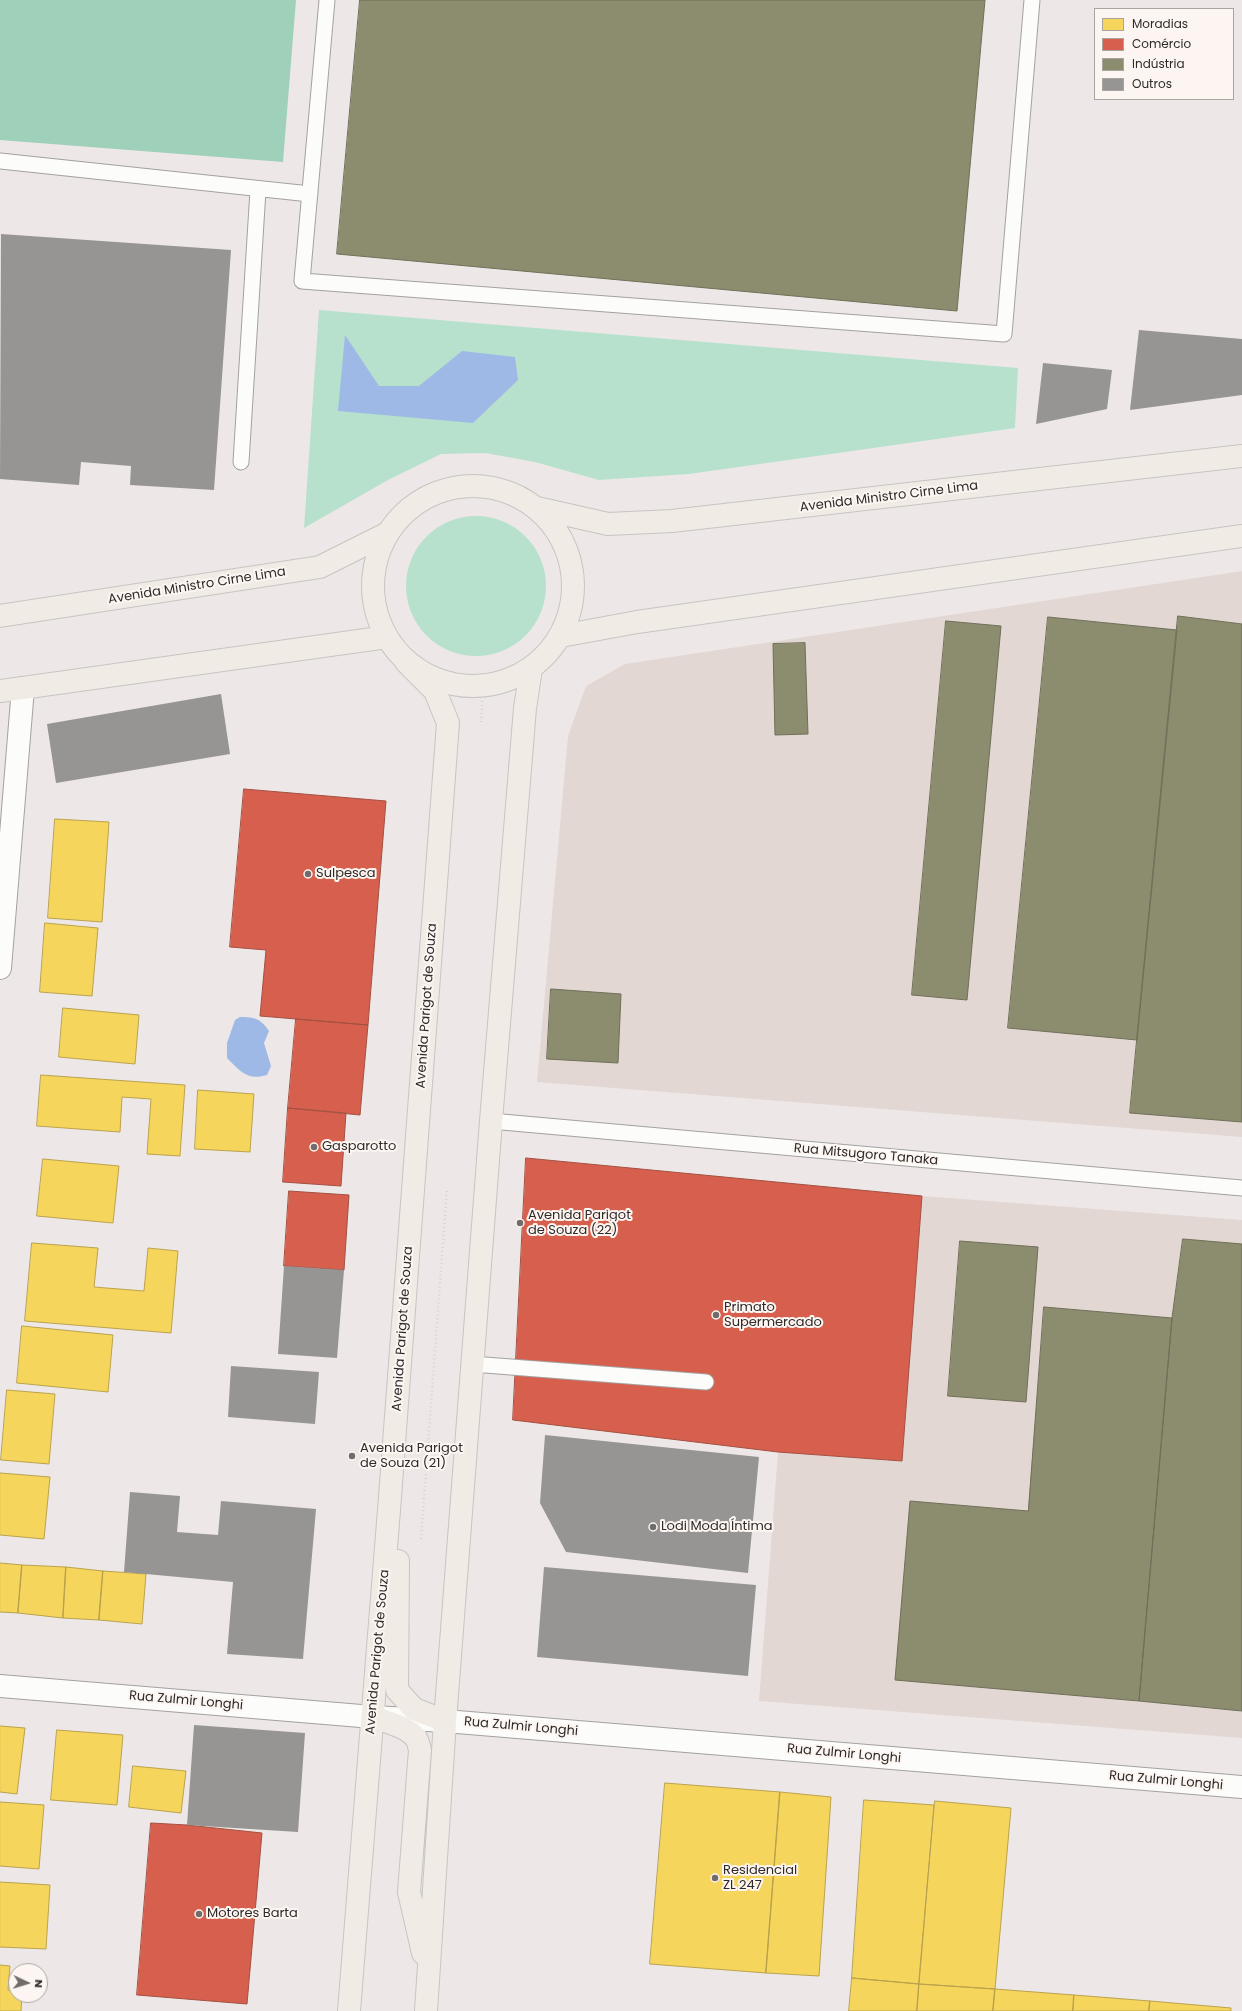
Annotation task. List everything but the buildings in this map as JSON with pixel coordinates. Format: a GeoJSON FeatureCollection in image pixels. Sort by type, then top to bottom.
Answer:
{"type":"FeatureCollection","features":[{"type":"Feature","properties":{"kind":"main road","name":"Avenida Ministro Cirne Lima"},"geometry":{"type":"LineString","coordinates":[[537,508],[608,524],[672,521],[1242,456]]}},
{"type":"Feature","properties":{"kind":"main road"},"geometry":{"type":"LineString","coordinates":[[474,484],[507,491],[537,508],[556,528],[568,554],[574,582],[571,609],[561,636],[548,654],[531,668],[502,683],[484,687],[463,686],[430,678],[406,662],[386,637],[376,612],[373,585],[376,558],[388,533],[410,508],[439,491],[474,484]]}},
{"type":"Feature","properties":{"kind":"main road","name":"Avenida Ministro Cirne Lima"},"geometry":{"type":"LineString","coordinates":[[0,616],[320,567],[388,533]]}},
{"type":"Feature","properties":{"kind":"main road"},"geometry":{"type":"LineString","coordinates":[[561,636],[645,621],[1242,536]]}},
{"type":"Feature","properties":{"kind":"main road"},"geometry":{"type":"LineString","coordinates":[[0,691],[386,637]]}},
{"type":"Feature","properties":{"kind":"main road","name":"Avenida Parigot de Souza"},"geometry":{"type":"LineString","coordinates":[[349,2011],[390,1510],[448,724],[436,691],[406,662]]}},
{"type":"Feature","properties":{"kind":"main road"},"geometry":{"type":"LineString","coordinates":[[426,2011],[445,1721],[472,1364],[525,708],[531,668]]}},
{"type":"Feature","properties":{"kind":"main road"},"geometry":{"type":"LineString","coordinates":[[390,1510],[399,1567],[397,1690],[414,1709],[445,1721]]}},
{"type":"Feature","properties":{"kind":"main road"},"geometry":{"type":"LineString","coordinates":[[372,1717],[393,1724],[408,1732],[416,1738],[420,1750],[409,1892],[428,1980]]}},
{"type":"Feature","properties":{"kind":"street"},"geometry":{"type":"LineString","coordinates":[[0,968],[23,688]]}},
{"type":"Feature","properties":{"kind":"street","name":"Rua Zulmir Longhi"},"geometry":{"type":"LineString","coordinates":[[0,1686],[1242,1787]]}},
{"type":"Feature","properties":{"kind":"lane"},"geometry":{"type":"LineString","coordinates":[[327,0],[302,280],[1004,334],[1032,0]]}},
{"type":"Feature","properties":{"kind":"lane"},"geometry":{"type":"LineString","coordinates":[[0,161],[258,190],[310,194]]}},
{"type":"Feature","properties":{"kind":"lane"},"geometry":{"type":"LineString","coordinates":[[241,462],[258,190]]}},
{"type":"Feature","properties":{"kind":"lane","name":"Rua Mitsugoro Tanaka"},"geometry":{"type":"LineString","coordinates":[[491,1121],[1242,1188]]}},
{"type":"Feature","properties":{"kind":"lane"},"geometry":{"type":"LineString","coordinates":[[472,1364],[706,1382]]}},
{"type":"Feature","properties":{"kind":"shaded area"},"geometry":{"type":"Polygon","coordinates":[[[1242,571],[1242,1137],[537,1082],[568,736],[586,686],[625,664],[1242,571]]]}},
{"type":"Feature","properties":{"kind":"shaded area"},"geometry":{"type":"Polygon","coordinates":[[[922,1196],[1242,1220],[1242,1738],[759,1701],[778,1452],[902,1461],[922,1196]]]}},
{"type":"Feature","properties":{"kind":"green space"},"geometry":{"type":"Polygon","coordinates":[[[0,0],[296,0],[283,162],[0,140],[0,0]]]}},
{"type":"Feature","properties":{"kind":"green space"},"geometry":{"type":"Polygon","coordinates":[[[319,310],[1018,368],[1015,428],[689,474],[599,480],[535,462],[485,453],[441,454],[388,480],[304,528],[319,310]]]}},
{"type":"Feature","properties":{"kind":"green space"},"geometry":{"type":"Polygon","coordinates":[[[483,516],[503,521],[526,536],[541,559],[545,572],[545,600],[541,613],[526,636],[503,651],[490,655],[469,656],[449,651],[426,636],[411,613],[407,600],[406,579],[411,559],[426,536],[449,521],[462,517],[483,516]]]}},
{"type":"Feature","properties":{"kind":"water"},"geometry":{"type":"Polygon","coordinates":[[[345,335],[379,386],[419,386],[462,351],[515,357],[518,380],[473,423],[338,411],[345,335]]]}},
{"type":"Feature","properties":{"kind":"water"},"geometry":{"type":"Polygon","coordinates":[[[240,1017],[260,1021],[269,1031],[264,1043],[271,1066],[267,1075],[254,1077],[244,1074],[227,1058],[227,1043],[235,1020],[240,1017]]]}},
{"type":"Feature","properties":{"kind":"place","name":"Sulpesca"},"geometry":{"type":"Point","coordinates":[308,874]}},
{"type":"Feature","properties":{"kind":"place","name":"Gasparotto"},"geometry":{"type":"Point","coordinates":[314,1147]}},
{"type":"Feature","properties":{"kind":"place","name":"Avenida Parigot de Souza (22)"},"geometry":{"type":"Point","coordinates":[520,1223]}},
{"type":"Feature","properties":{"kind":"place","name":"Primato Supermercado"},"geometry":{"type":"Point","coordinates":[716,1315]}},
{"type":"Feature","properties":{"kind":"place","name":"Avenida Parigot de Souza (21)"},"geometry":{"type":"Point","coordinates":[352,1456]}},
{"type":"Feature","properties":{"kind":"place","name":"Lodi Moda Íntima"},"geometry":{"type":"Point","coordinates":[653,1527]}},
{"type":"Feature","properties":{"kind":"place","name":"Residencial ZL 247"},"geometry":{"type":"Point","coordinates":[715,1878]}},
{"type":"Feature","properties":{"kind":"place","name":"Motores Barta"},"geometry":{"type":"Point","coordinates":[199,1914]}}]}
